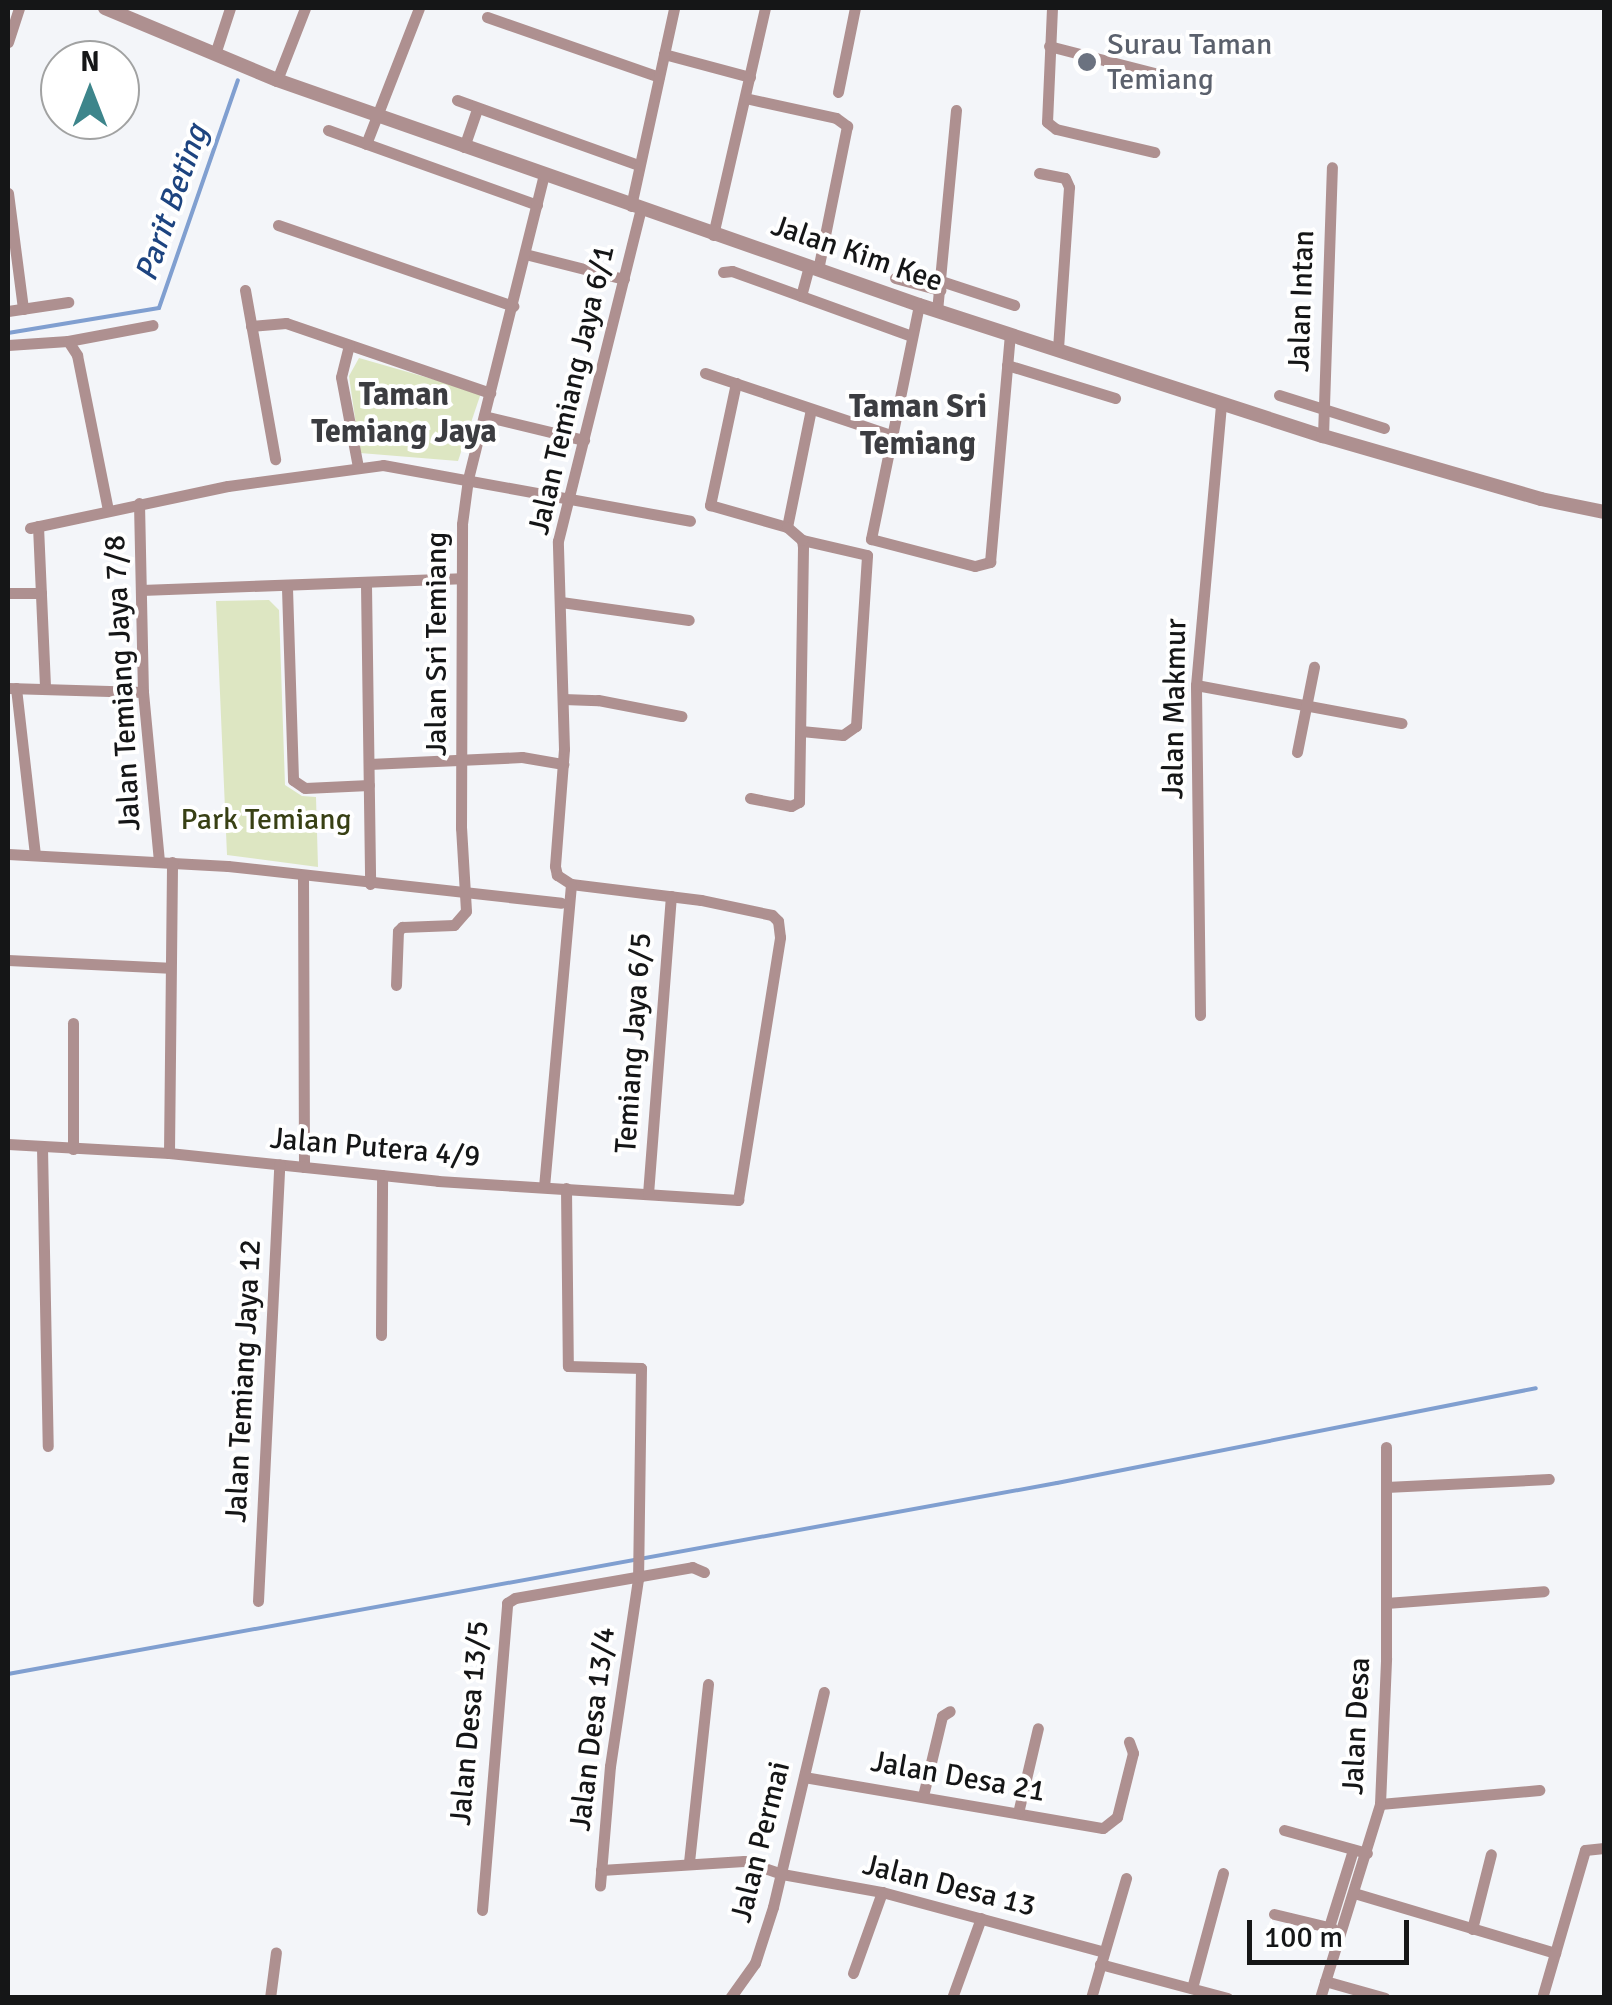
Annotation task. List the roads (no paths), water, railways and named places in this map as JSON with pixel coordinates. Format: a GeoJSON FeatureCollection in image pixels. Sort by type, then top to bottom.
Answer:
{"type":"FeatureCollection","features":[{"type":"Feature","properties":{"kind":"street"},"geometry":{"type":"LineString","coordinates":[[8,42],[19,8]]}},
{"type":"Feature","properties":{"kind":"street","name":"Jalan Kim Kee"},"geometry":{"type":"LineString","coordinates":[[105,8],[276,80],[377,117],[919,305],[1323,436],[1541,499],[1604,512]]}},
{"type":"Feature","properties":{"kind":"street"},"geometry":{"type":"LineString","coordinates":[[216,54],[230,8]]}},
{"type":"Feature","properties":{"kind":"street"},"geometry":{"type":"LineString","coordinates":[[276,80],[305,8]]}},
{"type":"Feature","properties":{"kind":"street"},"geometry":{"type":"LineString","coordinates":[[366,144],[419,8]]}},
{"type":"Feature","properties":{"kind":"street","name":"Jalan Temiang Jaya 6/1"},"geometry":{"type":"LineString","coordinates":[[544,1187],[566,882],[554,866],[564,764],[558,541],[624,279],[636,208],[638,165],[674,8]]}},
{"type":"Feature","properties":{"kind":"street"},"geometry":{"type":"LineString","coordinates":[[714,236],[764,8]]}},
{"type":"Feature","properties":{"kind":"street"},"geometry":{"type":"LineString","coordinates":[[838,92],[855,8]]}},
{"type":"Feature","properties":{"kind":"street"},"geometry":{"type":"LineString","coordinates":[[1052,8],[1048,122],[1056,129],[1154,152]]}},
{"type":"Feature","properties":{"kind":"street"},"geometry":{"type":"LineString","coordinates":[[487,17],[659,78]]}},
{"type":"Feature","properties":{"kind":"street"},"geometry":{"type":"LineString","coordinates":[[1050,46],[1166,76]]}},
{"type":"Feature","properties":{"kind":"street"},"geometry":{"type":"LineString","coordinates":[[664,54],[750,77]]}},
{"type":"Feature","properties":{"kind":"street"},"geometry":{"type":"LineString","coordinates":[[745,98],[836,118],[847,126],[813,269],[801,296]]}},
{"type":"Feature","properties":{"kind":"street"},"geometry":{"type":"LineString","coordinates":[[457,100],[638,165]]}},
{"type":"Feature","properties":{"kind":"street"},"geometry":{"type":"LineString","coordinates":[[464,147],[477,110]]}},
{"type":"Feature","properties":{"kind":"street"},"geometry":{"type":"LineString","coordinates":[[938,311],[956,110]]}},
{"type":"Feature","properties":{"kind":"street"},"geometry":{"type":"LineString","coordinates":[[328,130],[537,205]]}},
{"type":"Feature","properties":{"kind":"street","name":"Jalan Intan"},"geometry":{"type":"LineString","coordinates":[[1323,436],[1332,167]]}},
{"type":"Feature","properties":{"kind":"street"},"geometry":{"type":"LineString","coordinates":[[1040,173],[1064,178],[1068,183],[1058,350]]}},
{"type":"Feature","properties":{"kind":"street","name":"Jalan Sri Temiang"},"geometry":{"type":"LineString","coordinates":[[465,896],[461,578],[468,479],[544,175]]}},
{"type":"Feature","properties":{"kind":"street"},"geometry":{"type":"LineString","coordinates":[[8,193],[24,309]]}},
{"type":"Feature","properties":{"kind":"street"},"geometry":{"type":"LineString","coordinates":[[278,225],[512,306]]}},
{"type":"Feature","properties":{"kind":"street"},"geometry":{"type":"LineString","coordinates":[[525,254],[624,279]]}},
{"type":"Feature","properties":{"kind":"street"},"geometry":{"type":"LineString","coordinates":[[723,272],[912,336]]}},
{"type":"Feature","properties":{"kind":"street"},"geometry":{"type":"LineString","coordinates":[[895,278],[1014,305]]}},
{"type":"Feature","properties":{"kind":"street"},"geometry":{"type":"LineString","coordinates":[[245,290],[275,459]]}},
{"type":"Feature","properties":{"kind":"street"},"geometry":{"type":"LineString","coordinates":[[8,311],[68,302]]}},
{"type":"Feature","properties":{"kind":"street"},"geometry":{"type":"LineString","coordinates":[[919,305],[871,539],[987,566],[1010,335]]}},
{"type":"Feature","properties":{"kind":"street"},"geometry":{"type":"LineString","coordinates":[[251,326],[286,322],[490,393]]}},
{"type":"Feature","properties":{"kind":"street"},"geometry":{"type":"LineString","coordinates":[[8,345],[68,341],[153,325]]}},
{"type":"Feature","properties":{"kind":"street"},"geometry":{"type":"LineString","coordinates":[[68,341],[76,356],[108,510]]}},
{"type":"Feature","properties":{"kind":"street"},"geometry":{"type":"LineString","coordinates":[[348,345],[341,378],[358,468]]}},
{"type":"Feature","properties":{"kind":"street"},"geometry":{"type":"LineString","coordinates":[[1007,365],[1114,398]]}},
{"type":"Feature","properties":{"kind":"street"},"geometry":{"type":"LineString","coordinates":[[706,373],[893,436]]}},
{"type":"Feature","properties":{"kind":"street"},"geometry":{"type":"LineString","coordinates":[[736,384],[710,505],[788,527],[802,540],[868,555],[856,726],[844,735],[801,731]]}},
{"type":"Feature","properties":{"kind":"street"},"geometry":{"type":"LineString","coordinates":[[1279,394],[1384,428]]}},
{"type":"Feature","properties":{"kind":"street","name":"Jalan Makmur"},"geometry":{"type":"LineString","coordinates":[[1200,1015],[1196,684],[1221,404]]}},
{"type":"Feature","properties":{"kind":"street"},"geometry":{"type":"LineString","coordinates":[[788,527],[811,409]]}},
{"type":"Feature","properties":{"kind":"street"},"geometry":{"type":"LineString","coordinates":[[484,416],[584,440]]}},
{"type":"Feature","properties":{"kind":"street"},"geometry":{"type":"LineString","coordinates":[[45,689],[34,527],[139,503],[358,468],[400,467],[690,522]]}},
{"type":"Feature","properties":{"kind":"street","name":"Jalan Temiang Jaya 7/8"},"geometry":{"type":"LineString","coordinates":[[139,503],[143,692],[165,861],[169,1154]]}},
{"type":"Feature","properties":{"kind":"street"},"geometry":{"type":"LineString","coordinates":[[750,798],[791,806],[799,802],[802,540]]}},
{"type":"Feature","properties":{"kind":"street"},"geometry":{"type":"LineString","coordinates":[[141,590],[287,588],[461,578]]}},
{"type":"Feature","properties":{"kind":"street"},"geometry":{"type":"LineString","coordinates":[[366,584],[370,884]]}},
{"type":"Feature","properties":{"kind":"street"},"geometry":{"type":"LineString","coordinates":[[287,588],[293,780],[304,788],[369,785]]}},
{"type":"Feature","properties":{"kind":"street"},"geometry":{"type":"LineString","coordinates":[[8,592],[41,593]]}},
{"type":"Feature","properties":{"kind":"street"},"geometry":{"type":"LineString","coordinates":[[561,602],[688,620]]}},
{"type":"Feature","properties":{"kind":"street"},"geometry":{"type":"LineString","coordinates":[[1297,752],[1314,667]]}},
{"type":"Feature","properties":{"kind":"street"},"geometry":{"type":"LineString","coordinates":[[1196,684],[1402,723]]}},
{"type":"Feature","properties":{"kind":"street"},"geometry":{"type":"LineString","coordinates":[[35,855],[12,688],[143,692]]}},
{"type":"Feature","properties":{"kind":"street"},"geometry":{"type":"LineString","coordinates":[[564,700],[598,700],[680,716]]}},
{"type":"Feature","properties":{"kind":"street"},"geometry":{"type":"LineString","coordinates":[[368,764],[522,757],[564,764]]}},
{"type":"Feature","properties":{"kind":"street"},"geometry":{"type":"LineString","coordinates":[[8,854],[165,861],[465,896],[561,903]]}},
{"type":"Feature","properties":{"kind":"street"},"geometry":{"type":"LineString","coordinates":[[304,876],[304,1167]]}},
{"type":"Feature","properties":{"kind":"street"},"geometry":{"type":"LineString","coordinates":[[566,882],[671,896]]}},
{"type":"Feature","properties":{"kind":"street"},"geometry":{"type":"LineString","coordinates":[[396,985],[398,931],[402,927],[454,925],[465,916],[465,896]]}},
{"type":"Feature","properties":{"kind":"street","name":"Jalan Putera 4/9"},"geometry":{"type":"LineString","coordinates":[[8,1144],[738,1200],[780,937],[778,920],[772,915],[671,896]]}},
{"type":"Feature","properties":{"kind":"street","name":"Temiang Jaya 6/5"},"geometry":{"type":"LineString","coordinates":[[648,1194],[671,896]]}},
{"type":"Feature","properties":{"kind":"street"},"geometry":{"type":"LineString","coordinates":[[8,960],[168,968]]}},
{"type":"Feature","properties":{"kind":"street"},"geometry":{"type":"LineString","coordinates":[[73,1148],[74,1023]]}},
{"type":"Feature","properties":{"kind":"street"},"geometry":{"type":"LineString","coordinates":[[42,1146],[48,1446]]}},
{"type":"Feature","properties":{"kind":"street","name":"Jalan Temiang Jaya 12"},"geometry":{"type":"LineString","coordinates":[[258,1600],[280,1165]]}},
{"type":"Feature","properties":{"kind":"street"},"geometry":{"type":"LineString","coordinates":[[381,1335],[382,1175]]}},
{"type":"Feature","properties":{"kind":"street","name":"Jalan Desa 13/4"},"geometry":{"type":"LineString","coordinates":[[566,1188],[568,1366],[641,1368],[638,1579],[610,1766],[600,1886]]}},
{"type":"Feature","properties":{"kind":"street","name":"Jalan Desa"},"geometry":{"type":"LineString","coordinates":[[1335,1928],[1354,1894],[1380,1804],[1386,1447]]}},
{"type":"Feature","properties":{"kind":"street"},"geometry":{"type":"LineString","coordinates":[[1386,1487],[1549,1478]]}},
{"type":"Feature","properties":{"kind":"street","name":"Jalan Desa 13/5"},"geometry":{"type":"LineString","coordinates":[[482,1910],[504,1611],[515,1598],[692,1567],[704,1572]]}},
{"type":"Feature","properties":{"kind":"street"},"geometry":{"type":"LineString","coordinates":[[1386,1603],[1544,1592]]}},
{"type":"Feature","properties":{"kind":"street"},"geometry":{"type":"LineString","coordinates":[[688,1862],[708,1684]]}},
{"type":"Feature","properties":{"kind":"street","name":"Jalan Permai"},"geometry":{"type":"LineString","coordinates":[[730,1998],[755,1964],[782,1874],[824,1692]]}},
{"type":"Feature","properties":{"kind":"street"},"geometry":{"type":"LineString","coordinates":[[923,1796],[942,1716],[950,1711]]}},
{"type":"Feature","properties":{"kind":"street"},"geometry":{"type":"LineString","coordinates":[[1018,1813],[1038,1728]]}},
{"type":"Feature","properties":{"kind":"street","name":"Jalan Desa 21"},"geometry":{"type":"LineString","coordinates":[[804,1776],[1103,1828],[1117,1817],[1133,1754],[1129,1742]]}},
{"type":"Feature","properties":{"kind":"street"},"geometry":{"type":"LineString","coordinates":[[1380,1804],[1539,1790]]}},
{"type":"Feature","properties":{"kind":"street"},"geometry":{"type":"LineString","coordinates":[[1284,1830],[1367,1853]]}},
{"type":"Feature","properties":{"kind":"street"},"geometry":{"type":"LineString","coordinates":[[1542,1998],[1586,1850],[1604,1848]]}},
{"type":"Feature","properties":{"kind":"street","name":"Jalan Desa"},"geometry":{"type":"LineString","coordinates":[[1320,1998],[1353,1850]]}},
{"type":"Feature","properties":{"kind":"street"},"geometry":{"type":"LineString","coordinates":[[1472,1929],[1491,1854]]}},
{"type":"Feature","properties":{"kind":"street"},"geometry":{"type":"LineString","coordinates":[[601,1870],[736,1860],[782,1874]]}},
{"type":"Feature","properties":{"kind":"street"},"geometry":{"type":"LineString","coordinates":[[1192,1988],[1223,1873]]}},
{"type":"Feature","properties":{"kind":"street","name":"Jalan Desa 13"},"geometry":{"type":"LineString","coordinates":[[782,1874],[882,1892],[981,1918],[1228,1998]]}},
{"type":"Feature","properties":{"kind":"street"},"geometry":{"type":"LineString","coordinates":[[1091,1998],[1126,1878]]}},
{"type":"Feature","properties":{"kind":"street"},"geometry":{"type":"LineString","coordinates":[[853,1973],[882,1892]]}},
{"type":"Feature","properties":{"kind":"street"},"geometry":{"type":"LineString","coordinates":[[1354,1894],[1555,1953]]}},
{"type":"Feature","properties":{"kind":"street"},"geometry":{"type":"LineString","coordinates":[[1274,1914],[1335,1928]]}},
{"type":"Feature","properties":{"kind":"street"},"geometry":{"type":"LineString","coordinates":[[952,1998],[981,1918]]}},
{"type":"Feature","properties":{"kind":"street"},"geometry":{"type":"LineString","coordinates":[[270,1998],[276,1952]]}},
{"type":"Feature","properties":{"kind":"street"},"geometry":{"type":"LineString","coordinates":[[1325,1981],[1385,1998]]}},
{"type":"Feature","properties":{"kind":"waterway","name":"Parit Beting"},"geometry":{"type":"LineString","coordinates":[[8,333],[159,308],[238,80]]}},
{"type":"Feature","properties":{"kind":"waterway"},"geometry":{"type":"LineString","coordinates":[[8,1674],[1057,1483],[1536,1388]]}},
{"type":"Feature","properties":{"kind":"place","name":"Surau Taman Temiang"},"geometry":{"type":"Point","coordinates":[1087,62]}},
{"type":"Feature","properties":{"kind":"district","name":"Taman Temiang Jaya"},"geometry":{"type":"Point","coordinates":[404,414]}},
{"type":"Feature","properties":{"kind":"district","name":"Taman Sri Temiang"},"geometry":{"type":"Point","coordinates":[918,426]}},
{"type":"Feature","properties":{"kind":"park label","name":"Park Temiang"},"geometry":{"type":"Point","coordinates":[266,820]}}]}
